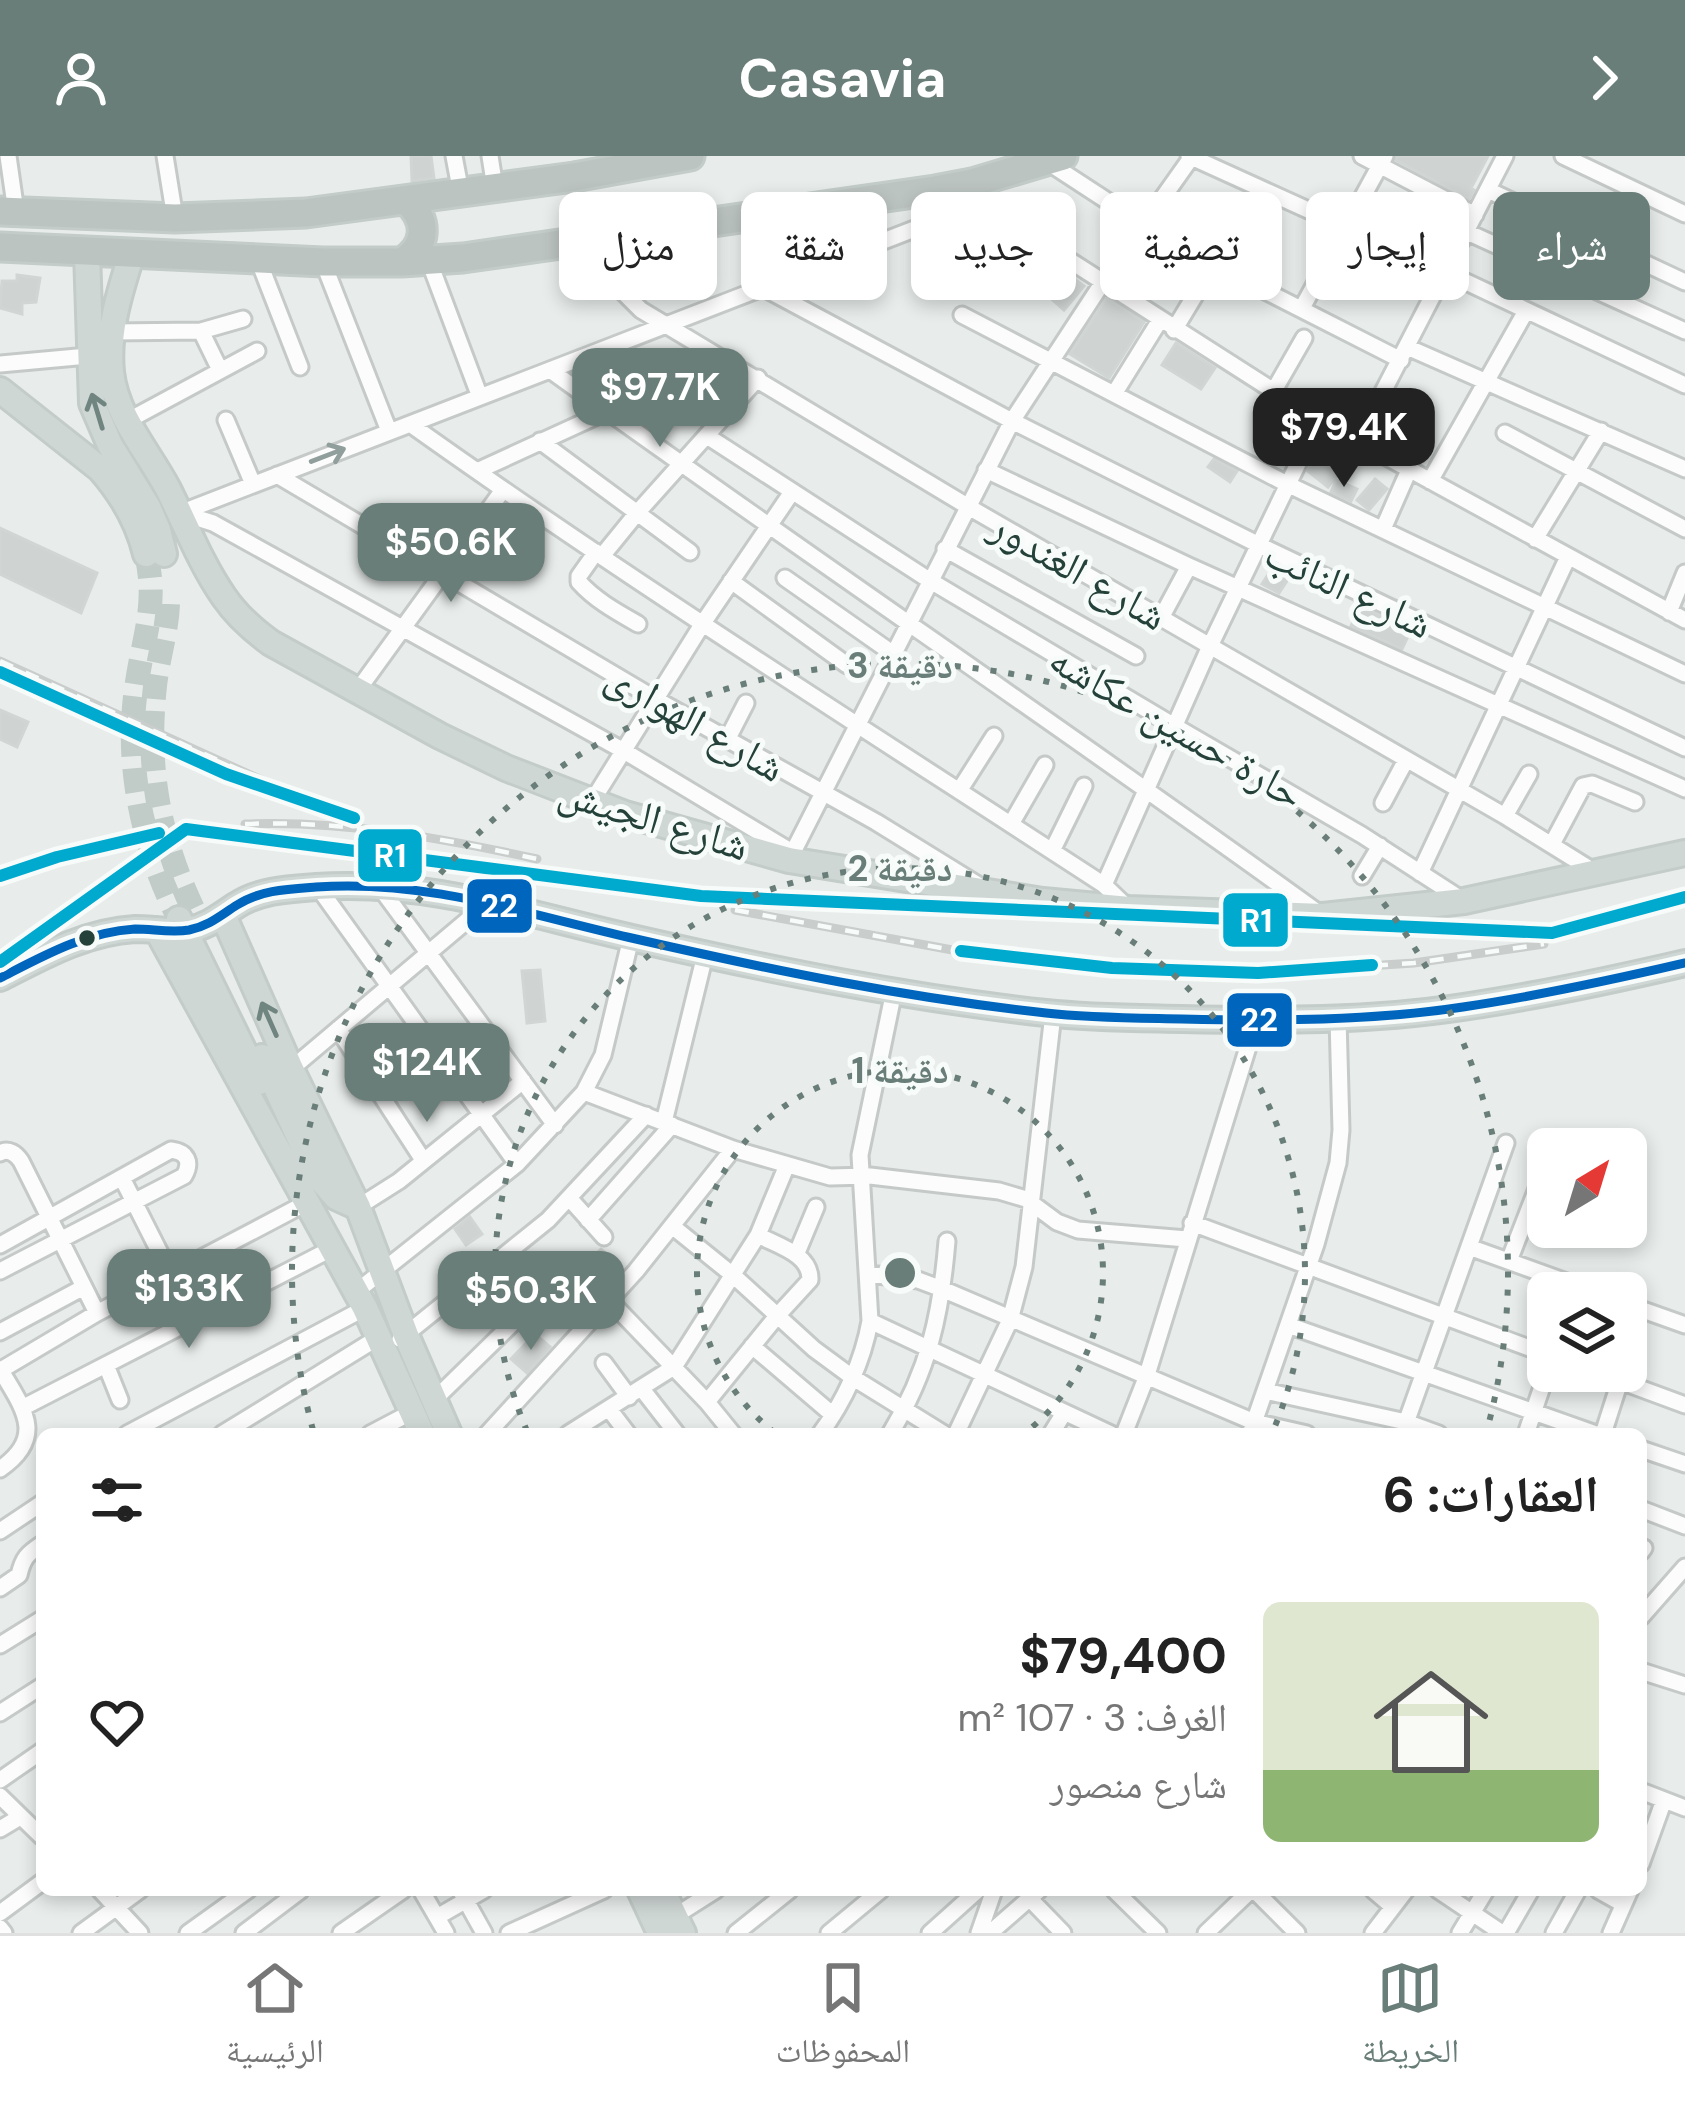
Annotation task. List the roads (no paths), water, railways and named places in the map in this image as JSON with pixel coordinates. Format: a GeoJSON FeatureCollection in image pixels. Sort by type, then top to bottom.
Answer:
{"type":"FeatureCollection","features":[{"type":"Feature","properties":{"kind":"highway"},"geometry":{"type":"LineString","coordinates":[[8,212],[175,218],[284,215],[495,188],[572,166],[690,156]]}},
{"type":"Feature","properties":{"kind":"highway"},"geometry":{"type":"LineString","coordinates":[[717,222],[954,186],[1054,158]]}},
{"type":"Feature","properties":{"kind":"highway"},"geometry":{"type":"LineString","coordinates":[[450,195],[435,208],[437,232],[463,258]]}},
{"type":"Feature","properties":{"kind":"highway"},"geometry":{"type":"LineString","coordinates":[[407,200],[422,221],[420,246],[412,256],[415,261]]}},
{"type":"Feature","properties":{"kind":"highway"},"geometry":{"type":"LineString","coordinates":[[0,247],[323,262],[463,258],[559,245]]}},
{"type":"Feature","properties":{"kind":"main road"},"geometry":{"type":"LineString","coordinates":[[87,252],[104,347]]}},
{"type":"Feature","properties":{"kind":"main road"},"geometry":{"type":"LineString","coordinates":[[0,390],[100,469],[155,554],[158,530],[92,403],[132,253]]}},
{"type":"Feature","properties":{"kind":"main road","name":"شارع الجيش"},"geometry":{"type":"LineString","coordinates":[[104,347],[127,421],[226,601],[248,625],[271,643],[489,760],[625,814],[791,856],[992,893],[1129,909],[1323,916],[1465,901],[1685,853]]}},
{"type":"Feature","properties":{"kind":"main road"},"geometry":{"type":"LineString","coordinates":[[0,978],[77,941],[190,922],[269,892],[379,886],[459,895],[705,955],[894,991],[1053,1014],[1256,1021],[1338,1018],[1460,1008],[1685,963]]}},
{"type":"Feature","properties":{"kind":"main road"},"geometry":{"type":"LineString","coordinates":[[190,922],[291,1069],[358,1208],[382,1272],[390,1341]]}},
{"type":"Feature","properties":{"kind":"main road"},"geometry":{"type":"LineString","coordinates":[[190,922],[308,1202],[360,1300],[390,1341],[422,1416]]}},
{"type":"Feature","properties":{"kind":"main road"},"geometry":{"type":"LineString","coordinates":[[190,922],[316,1174],[336,1197],[358,1208]]}},
{"type":"Feature","properties":{"kind":"main road"},"geometry":{"type":"LineString","coordinates":[[190,922],[311,1187],[333,1248]]}},
{"type":"Feature","properties":{"kind":"main road"},"geometry":{"type":"LineString","coordinates":[[643,1896],[662,1928]]}},
{"type":"Feature","properties":{"kind":"main road"},"geometry":{"type":"LineString","coordinates":[[662,1896],[662,1928]]}},
{"type":"Feature","properties":{"kind":"street"},"geometry":{"type":"LineString","coordinates":[[8,156],[8,212]]}},
{"type":"Feature","properties":{"kind":"street"},"geometry":{"type":"LineString","coordinates":[[165,156],[175,218]]}},
{"type":"Feature","properties":{"kind":"street"},"geometry":{"type":"LineString","coordinates":[[450,195],[454,156]]}},
{"type":"Feature","properties":{"kind":"street"},"geometry":{"type":"LineString","coordinates":[[490,156],[495,188]]}},
{"type":"Feature","properties":{"kind":"street"},"geometry":{"type":"LineString","coordinates":[[1362,156],[1382,160],[1475,214]]}},
{"type":"Feature","properties":{"kind":"street"},"geometry":{"type":"LineString","coordinates":[[1563,156],[1685,214]]}},
{"type":"Feature","properties":{"kind":"street"},"geometry":{"type":"LineString","coordinates":[[1166,192],[1190,157],[1306,209]]}},
{"type":"Feature","properties":{"kind":"street"},"geometry":{"type":"LineString","coordinates":[[1469,228],[1502,157]]}},
{"type":"Feature","properties":{"kind":"street"},"geometry":{"type":"LineString","coordinates":[[1054,158],[1100,192]]}},
{"type":"Feature","properties":{"kind":"street"},"geometry":{"type":"LineString","coordinates":[[1364,192],[1382,160]]}},
{"type":"Feature","properties":{"kind":"street"},"geometry":{"type":"LineString","coordinates":[[954,186],[962,192]]}},
{"type":"Feature","properties":{"kind":"street"},"geometry":{"type":"LineString","coordinates":[[1488,190],[1685,282]]}},
{"type":"Feature","properties":{"kind":"street"},"geometry":{"type":"LineString","coordinates":[[1469,233],[1685,331]]}},
{"type":"Feature","properties":{"kind":"street"},"geometry":{"type":"LineString","coordinates":[[258,259],[300,367]]}},
{"type":"Feature","properties":{"kind":"street"},"geometry":{"type":"LineString","coordinates":[[415,261],[480,397]]}},
{"type":"Feature","properties":{"kind":"street"},"geometry":{"type":"LineString","coordinates":[[323,262],[388,431]]}},
{"type":"Feature","properties":{"kind":"street"},"geometry":{"type":"LineString","coordinates":[[1114,394],[1206,277],[1222,269],[1404,354],[1486,381],[1685,469]]}},
{"type":"Feature","properties":{"kind":"street"},"geometry":{"type":"LineString","coordinates":[[1469,284],[1685,386]]}},
{"type":"Feature","properties":{"kind":"street"},"geometry":{"type":"LineString","coordinates":[[181,515],[213,523],[624,751],[791,856],[1012,421],[1100,286]]}},
{"type":"Feature","properties":{"kind":"street"},"geometry":{"type":"LineString","coordinates":[[181,515],[741,295]]}},
{"type":"Feature","properties":{"kind":"street","name":"شارع الغندور"},"geometry":{"type":"LineString","coordinates":[[629,300],[968,506],[1594,872]]}},
{"type":"Feature","properties":{"kind":"street","name":"شارع النائب"},"geometry":{"type":"LineString","coordinates":[[786,300],[1258,545],[1685,748]]}},
{"type":"Feature","properties":{"kind":"street"},"geometry":{"type":"LineString","coordinates":[[1130,300],[1357,442],[1685,620]]}},
{"type":"Feature","properties":{"kind":"street"},"geometry":{"type":"LineString","coordinates":[[1302,308],[1306,300]]}},
{"type":"Feature","properties":{"kind":"street"},"geometry":{"type":"LineString","coordinates":[[1357,442],[1431,300]]}},
{"type":"Feature","properties":{"kind":"street"},"geometry":{"type":"LineString","coordinates":[[1430,481],[1526,311]]}},
{"type":"Feature","properties":{"kind":"street"},"geometry":{"type":"LineString","coordinates":[[962,315],[1287,484],[1685,674]]}},
{"type":"Feature","properties":{"kind":"street"},"geometry":{"type":"LineString","coordinates":[[0,364],[201,332],[243,319]]}},
{"type":"Feature","properties":{"kind":"street"},"geometry":{"type":"LineString","coordinates":[[201,332],[220,370]]}},
{"type":"Feature","properties":{"kind":"street"},"geometry":{"type":"LineString","coordinates":[[1273,392],[1304,338]]}},
{"type":"Feature","properties":{"kind":"street"},"geometry":{"type":"LineString","coordinates":[[127,421],[257,351]]}},
{"type":"Feature","properties":{"kind":"street"},"geometry":{"type":"LineString","coordinates":[[550,370],[1323,916]]}},
{"type":"Feature","properties":{"kind":"street"},"geometry":{"type":"LineString","coordinates":[[638,624],[602,602],[579,582],[579,576],[758,378]]}},
{"type":"Feature","properties":{"kind":"street"},"geometry":{"type":"LineString","coordinates":[[477,471],[608,411]]}},
{"type":"Feature","properties":{"kind":"street"},"geometry":{"type":"LineString","coordinates":[[226,420],[253,484]]}},
{"type":"Feature","properties":{"kind":"street"},"geometry":{"type":"LineString","coordinates":[[1104,885],[1210,646],[1319,420]]}},
{"type":"Feature","properties":{"kind":"street"},"geometry":{"type":"LineString","coordinates":[[410,424],[599,554],[1104,885],[1129,909]]}},
{"type":"Feature","properties":{"kind":"street"},"geometry":{"type":"LineString","coordinates":[[1535,539],[1600,431]]}},
{"type":"Feature","properties":{"kind":"street"},"geometry":{"type":"LineString","coordinates":[[1505,433],[1685,529]]}},
{"type":"Feature","properties":{"kind":"street","name":"حارة حسين عكاشه"},"geometry":{"type":"LineString","coordinates":[[706,436],[929,580],[1381,846],[1465,901]]}},
{"type":"Feature","properties":{"kind":"street"},"geometry":{"type":"LineString","coordinates":[[540,441],[690,552]]}},
{"type":"Feature","properties":{"kind":"street"},"geometry":{"type":"LineString","coordinates":[[986,470],[1685,789]]}},
{"type":"Feature","properties":{"kind":"street"},"geometry":{"type":"LineString","coordinates":[[1383,529],[1409,470]]}},
{"type":"Feature","properties":{"kind":"street","name":"شارع الهوارى"},"geometry":{"type":"LineString","coordinates":[[277,475],[992,893]]}},
{"type":"Feature","properties":{"kind":"street"},"geometry":{"type":"LineString","coordinates":[[358,690],[503,490]]}},
{"type":"Feature","properties":{"kind":"street"},"geometry":{"type":"LineString","coordinates":[[592,803],[792,492]]}},
{"type":"Feature","properties":{"kind":"street"},"geometry":{"type":"LineString","coordinates":[[205,503],[213,523]]}},
{"type":"Feature","properties":{"kind":"street"},"geometry":{"type":"LineString","coordinates":[[945,549],[1136,656]]}},
{"type":"Feature","properties":{"kind":"street"},"geometry":{"type":"LineString","coordinates":[[1420,873],[1568,557]]}},
{"type":"Feature","properties":{"kind":"street"},"geometry":{"type":"LineString","coordinates":[[1161,618],[1189,566]]}},
{"type":"Feature","properties":{"kind":"street"},"geometry":{"type":"LineString","coordinates":[[1669,612],[1685,573]]}},
{"type":"Feature","properties":{"kind":"street"},"geometry":{"type":"LineString","coordinates":[[785,578],[892,653]]}},
{"type":"Feature","properties":{"kind":"street"},"geometry":{"type":"LineString","coordinates":[[731,581],[847,665]]}},
{"type":"Feature","properties":{"kind":"street"},"geometry":{"type":"LineString","coordinates":[[727,740],[746,704]]}},
{"type":"Feature","properties":{"kind":"street"},"geometry":{"type":"LineString","coordinates":[[959,791],[994,736]]}},
{"type":"Feature","properties":{"kind":"street"},"geometry":{"type":"LineString","coordinates":[[1382,803],[1406,760]]}},
{"type":"Feature","properties":{"kind":"street"},"geometry":{"type":"LineString","coordinates":[[1011,824],[1045,765]]}},
{"type":"Feature","properties":{"kind":"street"},"geometry":{"type":"LineString","coordinates":[[1505,816],[1529,774]]}},
{"type":"Feature","properties":{"kind":"street"},"geometry":{"type":"LineString","coordinates":[[1552,844],[1583,786],[1592,784],[1636,802]]}},
{"type":"Feature","properties":{"kind":"street"},"geometry":{"type":"LineString","coordinates":[[1052,851],[1084,786]]}},
{"type":"Feature","properties":{"kind":"street"},"geometry":{"type":"LineString","coordinates":[[1362,876],[1381,846]]}},
{"type":"Feature","properties":{"kind":"street"},"geometry":{"type":"LineString","coordinates":[[379,886],[555,1125]]}},
{"type":"Feature","properties":{"kind":"street"},"geometry":{"type":"LineString","coordinates":[[318,887],[517,1164]]}},
{"type":"Feature","properties":{"kind":"street"},"geometry":{"type":"LineString","coordinates":[[291,1069],[489,902]]}},
{"type":"Feature","properties":{"kind":"street"},"geometry":{"type":"LineString","coordinates":[[137,1428],[360,1300],[382,1272],[517,1164],[584,1092],[603,1055],[631,938]]}},
{"type":"Feature","properties":{"kind":"street"},"geometry":{"type":"LineString","coordinates":[[588,1220],[668,1124],[705,955]]}},
{"type":"Feature","properties":{"kind":"street"},"geometry":{"type":"LineString","coordinates":[[824,1428],[866,1345],[870,1321],[860,1155],[894,991]]}},
{"type":"Feature","properties":{"kind":"street"},"geometry":{"type":"LineString","coordinates":[[959,1428],[1010,1320],[1024,1268],[1053,1014]]}},
{"type":"Feature","properties":{"kind":"street"},"geometry":{"type":"LineString","coordinates":[[869,1274],[918,1280],[942,1289],[1252,1428],[1309,1266],[1338,1163],[1338,1018]]}},
{"type":"Feature","properties":{"kind":"street"},"geometry":{"type":"LineString","coordinates":[[1126,1428],[1256,1021]]}},
{"type":"Feature","properties":{"kind":"street"},"geometry":{"type":"LineString","coordinates":[[338,1029],[423,1160]]}},
{"type":"Feature","properties":{"kind":"street"},"geometry":{"type":"LineString","coordinates":[[358,1208],[523,1082]]}},
{"type":"Feature","properties":{"kind":"street"},"geometry":{"type":"LineString","coordinates":[[584,1092],[734,1149],[830,1177],[999,1191],[1016,1195],[1057,1222],[1078,1229],[1189,1231],[1309,1266],[1527,1346]]}},
{"type":"Feature","properties":{"kind":"street"},"geometry":{"type":"LineString","coordinates":[[233,1428],[390,1341],[529,1237],[646,1115]]}},
{"type":"Feature","properties":{"kind":"street"},"geometry":{"type":"LineString","coordinates":[[1265,1390],[1404,1428],[1506,1143]]}},
{"type":"Feature","properties":{"kind":"street"},"geometry":{"type":"LineString","coordinates":[[493,1428],[610,1300],[734,1149]]}},
{"type":"Feature","properties":{"kind":"street"},"geometry":{"type":"LineString","coordinates":[[0,1245],[172,1150],[188,1158],[184,1176],[0,1271]]}},
{"type":"Feature","properties":{"kind":"street"},"geometry":{"type":"LineString","coordinates":[[0,1153],[15,1153],[22,1161],[97,1312]]}},
{"type":"Feature","properties":{"kind":"street"},"geometry":{"type":"LineString","coordinates":[[578,1428],[674,1366],[758,1235],[787,1165]]}},
{"type":"Feature","properties":{"kind":"street"},"geometry":{"type":"LineString","coordinates":[[122,1178],[164,1262]]}},
{"type":"Feature","properties":{"kind":"street"},"geometry":{"type":"LineString","coordinates":[[570,1199],[604,1237]]}},
{"type":"Feature","properties":{"kind":"street"},"geometry":{"type":"LineString","coordinates":[[0,1469],[35,1431],[0,1370],[97,1312],[308,1202]]}},
{"type":"Feature","properties":{"kind":"street"},"geometry":{"type":"LineString","coordinates":[[796,1256],[816,1207]]}},
{"type":"Feature","properties":{"kind":"street"},"geometry":{"type":"LineString","coordinates":[[1509,1261],[1527,1214]]}},
{"type":"Feature","properties":{"kind":"street"},"geometry":{"type":"LineString","coordinates":[[672,1226],[852,1377],[934,1428]]}},
{"type":"Feature","properties":{"kind":"street"},"geometry":{"type":"LineString","coordinates":[[706,1402],[810,1280],[811,1269],[804,1259],[758,1235]]}},
{"type":"Feature","properties":{"kind":"street"},"geometry":{"type":"LineString","coordinates":[[894,1428],[930,1349],[947,1241]]}},
{"type":"Feature","properties":{"kind":"street"},"geometry":{"type":"LineString","coordinates":[[1469,1247],[1535,1272]]}},
{"type":"Feature","properties":{"kind":"street"},"geometry":{"type":"LineString","coordinates":[[22,1408],[333,1248]]}},
{"type":"Feature","properties":{"kind":"street"},"geometry":{"type":"LineString","coordinates":[[387,1428],[422,1416],[560,1276]]}},
{"type":"Feature","properties":{"kind":"street"},"geometry":{"type":"LineString","coordinates":[[0,1333],[84,1287]]}},
{"type":"Feature","properties":{"kind":"street"},"geometry":{"type":"LineString","coordinates":[[610,1300],[728,1428]]}},
{"type":"Feature","properties":{"kind":"street"},"geometry":{"type":"LineString","coordinates":[[1647,1311],[1685,1325]]}},
{"type":"Feature","properties":{"kind":"street"},"geometry":{"type":"LineString","coordinates":[[870,1321],[1098,1428]]}},
{"type":"Feature","properties":{"kind":"street"},"geometry":{"type":"LineString","coordinates":[[1288,1325],[1581,1428]]}},
{"type":"Feature","properties":{"kind":"street"},"geometry":{"type":"LineString","coordinates":[[752,1346],[833,1415]]}},
{"type":"Feature","properties":{"kind":"street"},"geometry":{"type":"LineString","coordinates":[[604,1363],[671,1428]]}},
{"type":"Feature","properties":{"kind":"street"},"geometry":{"type":"LineString","coordinates":[[106,1365],[120,1400]]}},
{"type":"Feature","properties":{"kind":"street"},"geometry":{"type":"LineString","coordinates":[[1647,1391],[1685,1405]]}},
{"type":"Feature","properties":{"kind":"street"},"geometry":{"type":"LineString","coordinates":[[1528,1428],[1541,1392]]}},
{"type":"Feature","properties":{"kind":"street"},"geometry":{"type":"LineString","coordinates":[[1601,1428],[1616,1392]]}},
{"type":"Feature","properties":{"kind":"street"},"geometry":{"type":"LineString","coordinates":[[609,1409],[623,1428]]}},
{"type":"Feature","properties":{"kind":"street"},"geometry":{"type":"LineString","coordinates":[[1055,1428],[1064,1413]]}},
{"type":"Feature","properties":{"kind":"street"},"geometry":{"type":"LineString","coordinates":[[1647,1451],[1685,1464]]}},
{"type":"Feature","properties":{"kind":"street"},"geometry":{"type":"LineString","coordinates":[[0,1532],[36,1507]]}},
{"type":"Feature","properties":{"kind":"street"},"geometry":{"type":"LineString","coordinates":[[1647,1511],[1685,1526]]}},
{"type":"Feature","properties":{"kind":"street"},"geometry":{"type":"LineString","coordinates":[[0,1588],[20,1575],[21,1560],[36,1548]]}},
{"type":"Feature","properties":{"kind":"street"},"geometry":{"type":"LineString","coordinates":[[1647,1610],[1685,1567]]}},
{"type":"Feature","properties":{"kind":"street"},"geometry":{"type":"LineString","coordinates":[[0,1645],[36,1623]]}},
{"type":"Feature","properties":{"kind":"street"},"geometry":{"type":"LineString","coordinates":[[1647,1673],[1685,1685]]}},
{"type":"Feature","properties":{"kind":"street"},"geometry":{"type":"LineString","coordinates":[[0,1713],[36,1690]]}},
{"type":"Feature","properties":{"kind":"street"},"geometry":{"type":"LineString","coordinates":[[0,1780],[36,1755]]}},
{"type":"Feature","properties":{"kind":"street"},"geometry":{"type":"LineString","coordinates":[[1647,1793],[1685,1808]]}},
{"type":"Feature","properties":{"kind":"street"},"geometry":{"type":"LineString","coordinates":[[0,1796],[36,1832]]}},
{"type":"Feature","properties":{"kind":"street"},"geometry":{"type":"LineString","coordinates":[[1647,1847],[1664,1800]]}},
{"type":"Feature","properties":{"kind":"street"},"geometry":{"type":"LineString","coordinates":[[0,1829],[20,1817]]}},
{"type":"Feature","properties":{"kind":"street"},"geometry":{"type":"LineString","coordinates":[[0,1913],[36,1886]]}},
{"type":"Feature","properties":{"kind":"street"},"geometry":{"type":"LineString","coordinates":[[106,1896],[140,1933]]}},
{"type":"Feature","properties":{"kind":"street"},"geometry":{"type":"LineString","coordinates":[[81,1933],[131,1896]]}},
{"type":"Feature","properties":{"kind":"street"},"geometry":{"type":"LineString","coordinates":[[188,1933],[240,1896]]}},
{"type":"Feature","properties":{"kind":"street"},"geometry":{"type":"LineString","coordinates":[[244,1933],[293,1896]]}},
{"type":"Feature","properties":{"kind":"street"},"geometry":{"type":"LineString","coordinates":[[341,1933],[394,1896]]}},
{"type":"Feature","properties":{"kind":"street"},"geometry":{"type":"LineString","coordinates":[[424,1896],[441,1928],[462,1896]]}},
{"type":"Feature","properties":{"kind":"street"},"geometry":{"type":"LineString","coordinates":[[464,1896],[484,1933]]}},
{"type":"Feature","properties":{"kind":"street"},"geometry":{"type":"LineString","coordinates":[[509,1933],[591,1896]]}},
{"type":"Feature","properties":{"kind":"street"},"geometry":{"type":"LineString","coordinates":[[662,1928],[707,1896]]}},
{"type":"Feature","properties":{"kind":"street"},"geometry":{"type":"LineString","coordinates":[[736,1933],[782,1896]]}},
{"type":"Feature","properties":{"kind":"street"},"geometry":{"type":"LineString","coordinates":[[829,1933],[874,1896]]}},
{"type":"Feature","properties":{"kind":"street"},"geometry":{"type":"LineString","coordinates":[[979,1933],[992,1896]]}},
{"type":"Feature","properties":{"kind":"street"},"geometry":{"type":"LineString","coordinates":[[989,1933],[1033,1896]]}},
{"type":"Feature","properties":{"kind":"street"},"geometry":{"type":"LineString","coordinates":[[1036,1896],[1063,1933]]}},
{"type":"Feature","properties":{"kind":"street"},"geometry":{"type":"LineString","coordinates":[[1134,1896],[1158,1933]]}},
{"type":"Feature","properties":{"kind":"street"},"geometry":{"type":"LineString","coordinates":[[1207,1933],[1246,1896]]}},
{"type":"Feature","properties":{"kind":"street"},"geometry":{"type":"LineString","coordinates":[[1258,1896],[1297,1933]]}},
{"type":"Feature","properties":{"kind":"street"},"geometry":{"type":"LineString","coordinates":[[1380,1896],[1393,1907]]}},
{"type":"Feature","properties":{"kind":"street"},"geometry":{"type":"LineString","coordinates":[[1373,1933],[1401,1896]]}},
{"type":"Feature","properties":{"kind":"street"},"geometry":{"type":"LineString","coordinates":[[1447,1896],[1504,1933],[1527,1896]]}},
{"type":"Feature","properties":{"kind":"street"},"geometry":{"type":"LineString","coordinates":[[1460,1933],[1482,1896]]}},
{"type":"Feature","properties":{"kind":"street"},"geometry":{"type":"LineString","coordinates":[[1555,1933],[1575,1896]]}},
{"type":"Feature","properties":{"kind":"street"},"geometry":{"type":"LineString","coordinates":[[930,1933],[958,1897]]}},
{"type":"Feature","properties":{"kind":"street"},"geometry":{"type":"LineString","coordinates":[[1611,1933],[1626,1897]]}},
{"type":"Feature","properties":{"kind":"tunnel"},"geometry":{"type":"LineString","coordinates":[[146,554],[150,604],[134,712],[135,773],[146,832],[178,917]]}},
{"type":"Feature","properties":{"kind":"tunnel"},"geometry":{"type":"LineString","coordinates":[[168,604],[155,686],[154,774],[172,857],[194,911]]}},
{"type":"Feature","properties":{"kind":"railway"},"geometry":{"type":"LineString","coordinates":[[0,661],[332,812]]}},
{"type":"Feature","properties":{"kind":"railway"},"geometry":{"type":"LineString","coordinates":[[245,824],[392,832],[537,859]]}},
{"type":"Feature","properties":{"kind":"railway"},"geometry":{"type":"LineString","coordinates":[[0,962],[186,829],[701,896],[1552,933],[1685,897]]}},
{"type":"Feature","properties":{"kind":"railway"},"geometry":{"type":"LineString","coordinates":[[0,876],[89,848],[180,830]]}},
{"type":"Feature","properties":{"kind":"railway"},"geometry":{"type":"LineString","coordinates":[[735,910],[958,951],[1112,968],[1258,973],[1414,963],[1544,944]]}}]}
